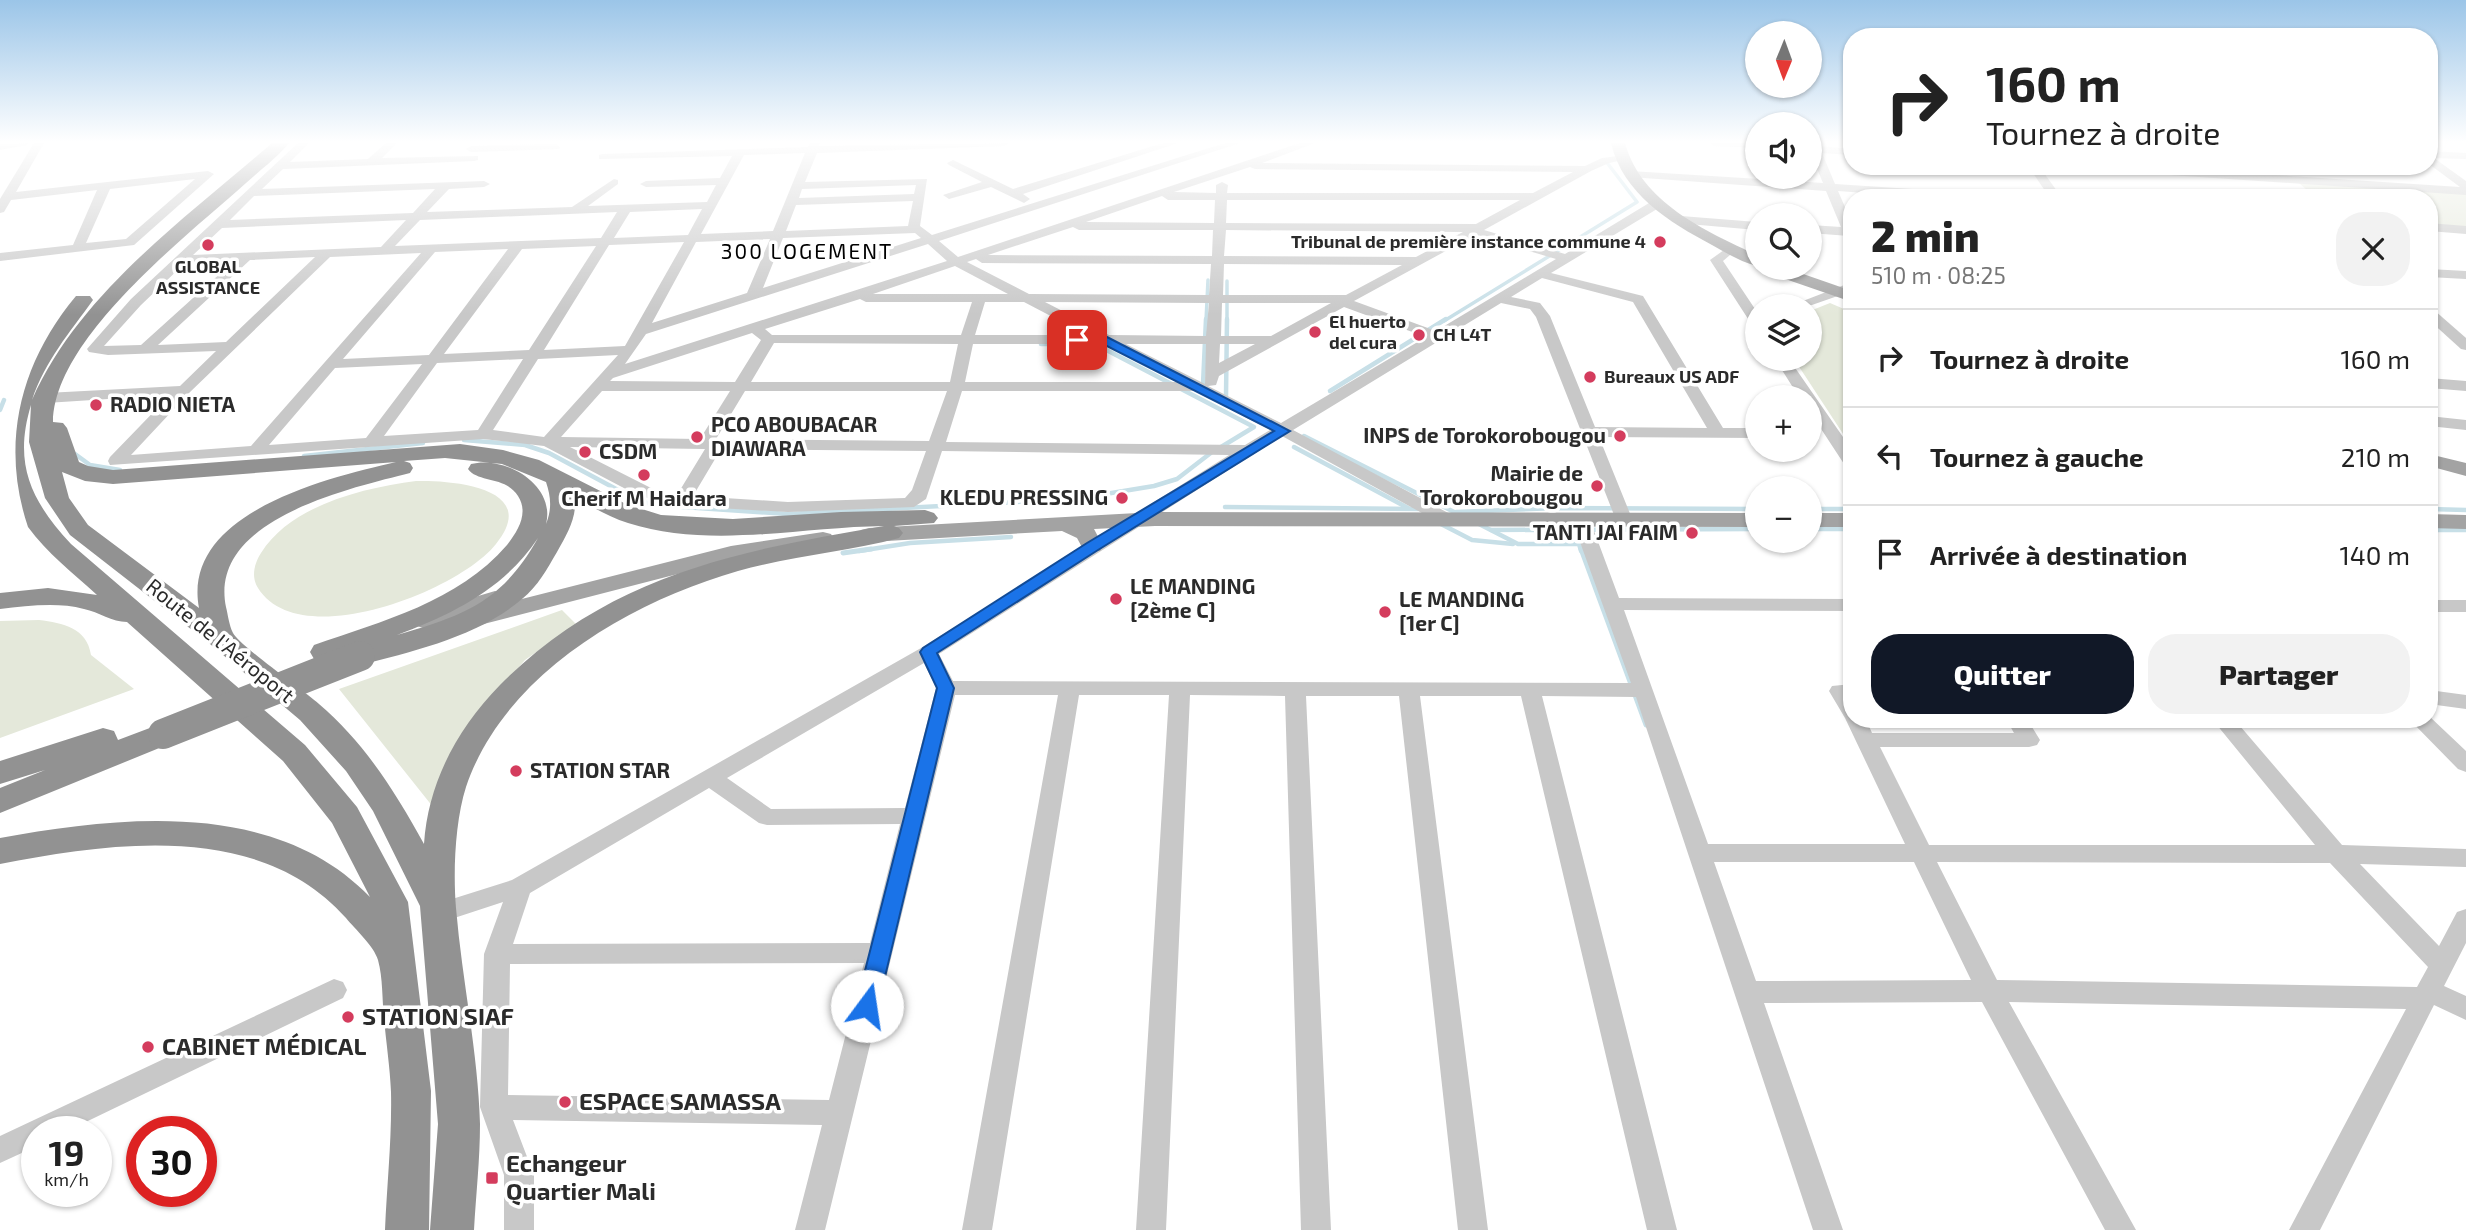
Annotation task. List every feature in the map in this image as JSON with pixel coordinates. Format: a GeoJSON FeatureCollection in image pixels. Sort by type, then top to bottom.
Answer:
{"type":"FeatureCollection","features":[{"type":"Feature","properties":{"kind":"highway","name":"Route de l'Aéroport"},"geometry":{"type":"LineString","coordinates":[[198,200],[82,301],[54,336],[34,369],[14,421],[12,464],[32,515],[62,550],[294,752],[345,816],[390,902],[411,1091],[407,1230]]}},
{"type":"Feature","properties":{"kind":"highway","name":"Route de l'Aéroport"},"geometry":{"type":"LineString","coordinates":[[217,200],[134,274],[99,310],[56,370],[44,400],[41,442],[45,462],[57,498],[79,530],[220,638],[311,713],[357,763],[387,806],[439,910],[458,1124],[452,1230]]}},
{"type":"Feature","properties":{"kind":"highway"},"geometry":{"type":"LineString","coordinates":[[44,400],[56,429],[59,453],[69,468],[87,474],[113,477],[151,476],[445,451],[494,454],[519,460],[582,489],[603,503],[637,517],[667,523],[708,527],[764,526],[830,520],[925,518]]}},
{"type":"Feature","properties":{"kind":"highway"},"geometry":{"type":"LineString","coordinates":[[0,486],[12,464]]}},
{"type":"Feature","properties":{"kind":"highway"},"geometry":{"type":"LineString","coordinates":[[0,773],[103,739],[161,725],[358,648],[459,599],[492,577],[515,554],[530,532],[537,513],[530,492],[508,474],[460,466],[403,468],[348,480],[300,498],[259,520],[226,547],[213,569],[209,591],[220,638]]}},
{"type":"Feature","properties":{"kind":"highway"},"geometry":{"type":"LineString","coordinates":[[0,801],[324,652],[358,648],[462,622],[494,606],[513,593],[529,577],[561,522],[564,499],[556,478]]}},
{"type":"Feature","properties":{"kind":"highway"},"geometry":{"type":"LineString","coordinates":[[439,910],[445,802],[460,764],[487,719],[514,686],[542,660],[577,632],[619,606],[678,581],[788,549],[890,533]]}},
{"type":"Feature","properties":{"kind":"highway"},"geometry":{"type":"LineString","coordinates":[[0,601],[62,596],[100,602],[145,625]]}},
{"type":"Feature","properties":{"kind":"highway"},"geometry":{"type":"LineString","coordinates":[[0,782],[103,739]]}},
{"type":"Feature","properties":{"kind":"highway"},"geometry":{"type":"LineString","coordinates":[[16,848],[108,834],[197,835],[249,844],[297,862],[341,890],[397,954]]}},
{"type":"Feature","properties":{"kind":"main road"},"geometry":{"type":"LineString","coordinates":[[1655,200],[1681,220],[1745,255]]}},
{"type":"Feature","properties":{"kind":"main road"},"geometry":{"type":"LineString","coordinates":[[1808,280],[1843,291]]}},
{"type":"Feature","properties":{"kind":"main road"},"geometry":{"type":"LineString","coordinates":[[2438,462],[2466,470]]}},
{"type":"Feature","properties":{"kind":"main road"},"geometry":{"type":"LineString","coordinates":[[358,648],[513,593],[684,550],[834,527],[925,518],[1055,513],[1145,518],[1745,520]]}},
{"type":"Feature","properties":{"kind":"main road"},"geometry":{"type":"LineString","coordinates":[[462,622],[731,553],[810,540],[1145,518]]}},
{"type":"Feature","properties":{"kind":"main road"},"geometry":{"type":"LineString","coordinates":[[1822,520],[1843,520]]}},
{"type":"Feature","properties":{"kind":"main road"},"geometry":{"type":"LineString","coordinates":[[2438,522],[2462,524]]}},
{"type":"Feature","properties":{"kind":"main road"},"geometry":{"type":"LineString","coordinates":[[1064,523],[1086,534],[1092,546]]}},
{"type":"Feature","properties":{"kind":"street"},"geometry":{"type":"LineString","coordinates":[[78,248],[99,200]]}},
{"type":"Feature","properties":{"kind":"street"},"geometry":{"type":"LineString","coordinates":[[0,257],[130,242],[178,200]]}},
{"type":"Feature","properties":{"kind":"street"},"geometry":{"type":"LineString","coordinates":[[232,346],[94,349],[109,330],[180,259],[243,200]]}},
{"type":"Feature","properties":{"kind":"street"},"geometry":{"type":"LineString","coordinates":[[385,250],[431,200]]}},
{"type":"Feature","properties":{"kind":"street"},"geometry":{"type":"LineString","coordinates":[[219,224],[416,216],[483,200]]}},
{"type":"Feature","properties":{"kind":"street"},"geometry":{"type":"LineString","coordinates":[[500,200],[574,210],[711,205]]}},
{"type":"Feature","properties":{"kind":"street"},"geometry":{"type":"LineString","coordinates":[[574,210],[588,200]]}},
{"type":"Feature","properties":{"kind":"street"},"geometry":{"type":"LineString","coordinates":[[548,442],[630,350],[713,200]]}},
{"type":"Feature","properties":{"kind":"street"},"geometry":{"type":"LineString","coordinates":[[752,296],[791,202],[832,200]]}},
{"type":"Feature","properties":{"kind":"street"},"geometry":{"type":"LineString","coordinates":[[913,229],[919,200]]}},
{"type":"Feature","properties":{"kind":"street"},"geometry":{"type":"LineString","coordinates":[[1025,200],[1056,217],[1220,228],[1477,230],[1566,258]]}},
{"type":"Feature","properties":{"kind":"street"},"geometry":{"type":"LineString","coordinates":[[602,381],[961,260],[1094,200]]}},
{"type":"Feature","properties":{"kind":"street"},"geometry":{"type":"LineString","coordinates":[[180,259],[778,234],[856,247],[930,239],[1056,217],[1130,200]]}},
{"type":"Feature","properties":{"kind":"street"},"geometry":{"type":"LineString","coordinates":[[1204,390],[1211,374],[1222,200]]}},
{"type":"Feature","properties":{"kind":"street"},"geometry":{"type":"LineString","coordinates":[[1211,374],[1532,200]]}},
{"type":"Feature","properties":{"kind":"street"},"geometry":{"type":"LineString","coordinates":[[439,910],[520,887],[711,778],[928,652],[1092,546],[1145,518],[1248,450],[1284,431],[1658,203]]}},
{"type":"Feature","properties":{"kind":"street"},"geometry":{"type":"LineString","coordinates":[[483,434],[626,208]]}},
{"type":"Feature","properties":{"kind":"street"},"geometry":{"type":"LineString","coordinates":[[1681,220],[1745,225]]}},
{"type":"Feature","properties":{"kind":"street"},"geometry":{"type":"LineString","coordinates":[[2438,228],[2466,230]]}},
{"type":"Feature","properties":{"kind":"street"},"geometry":{"type":"LineString","coordinates":[[642,331],[752,296],[856,247],[918,229],[961,260],[1024,299],[1284,431],[1446,519]]}},
{"type":"Feature","properties":{"kind":"street"},"geometry":{"type":"LineString","coordinates":[[1822,230],[1843,231]]}},
{"type":"Feature","properties":{"kind":"street"},"geometry":{"type":"LineString","coordinates":[[372,442],[519,244]]}},
{"type":"Feature","properties":{"kind":"street"},"geometry":{"type":"LineString","coordinates":[[256,450],[432,248]]}},
{"type":"Feature","properties":{"kind":"street"},"geometry":{"type":"LineString","coordinates":[[1731,249],[1716,260],[1745,303]]}},
{"type":"Feature","properties":{"kind":"street"},"geometry":{"type":"LineString","coordinates":[[328,252],[184,390],[116,461],[483,434],[548,442],[1248,450]]}},
{"type":"Feature","properties":{"kind":"street"},"geometry":{"type":"LineString","coordinates":[[144,349],[248,255]]}},
{"type":"Feature","properties":{"kind":"street"},"geometry":{"type":"LineString","coordinates":[[961,260],[1420,261]]}},
{"type":"Feature","properties":{"kind":"street"},"geometry":{"type":"LineString","coordinates":[[2438,273],[2466,275]]}},
{"type":"Feature","properties":{"kind":"street"},"geometry":{"type":"LineString","coordinates":[[1540,274],[1638,299],[1718,433]]}},
{"type":"Feature","properties":{"kind":"street"},"geometry":{"type":"LineString","coordinates":[[1520,286],[1543,316],[1624,521]]}},
{"type":"Feature","properties":{"kind":"street"},"geometry":{"type":"LineString","coordinates":[[1822,299],[1843,293]]}},
{"type":"Feature","properties":{"kind":"street"},"geometry":{"type":"LineString","coordinates":[[848,298],[1346,301],[1438,336]]}},
{"type":"Feature","properties":{"kind":"street"},"geometry":{"type":"LineString","coordinates":[[548,442],[645,492],[682,501],[788,507],[908,503],[917,499],[936,447],[981,298]]}},
{"type":"Feature","properties":{"kind":"street"},"geometry":{"type":"LineString","coordinates":[[1499,299],[1535,306]]}},
{"type":"Feature","properties":{"kind":"street"},"geometry":{"type":"LineString","coordinates":[[2438,324],[2466,327]]}},
{"type":"Feature","properties":{"kind":"street"},"geometry":{"type":"LineString","coordinates":[[2438,325],[2466,346]]}},
{"type":"Feature","properties":{"kind":"street"},"geometry":{"type":"LineString","coordinates":[[755,329],[769,339],[1274,340]]}},
{"type":"Feature","properties":{"kind":"street"},"geometry":{"type":"LineString","coordinates":[[682,501],[740,386],[769,339]]}},
{"type":"Feature","properties":{"kind":"street"},"geometry":{"type":"LineString","coordinates":[[330,364],[630,350]]}},
{"type":"Feature","properties":{"kind":"street"},"geometry":{"type":"LineString","coordinates":[[602,381],[740,386],[1204,390]]}},
{"type":"Feature","properties":{"kind":"street"},"geometry":{"type":"LineString","coordinates":[[2438,384],[2466,386]]}},
{"type":"Feature","properties":{"kind":"street"},"geometry":{"type":"LineString","coordinates":[[44,400],[184,390]]}},
{"type":"Feature","properties":{"kind":"street"},"geometry":{"type":"LineString","coordinates":[[1822,419],[1843,450]]}},
{"type":"Feature","properties":{"kind":"street"},"geometry":{"type":"LineString","coordinates":[[2438,422],[2466,425]]}},
{"type":"Feature","properties":{"kind":"street"},"geometry":{"type":"LineString","coordinates":[[1591,432],[1745,433]]}},
{"type":"Feature","properties":{"kind":"street"},"geometry":{"type":"LineString","coordinates":[[1822,434],[1832,434]]}},
{"type":"Feature","properties":{"kind":"street"},"geometry":{"type":"LineString","coordinates":[[1581,520],[1643,690],[1828,1230]]}},
{"type":"Feature","properties":{"kind":"street"},"geometry":{"type":"LineString","coordinates":[[1610,604],[1843,604]]}},
{"type":"Feature","properties":{"kind":"street"},"geometry":{"type":"LineString","coordinates":[[2438,606],[2466,606]]}},
{"type":"Feature","properties":{"kind":"street"},"geometry":{"type":"LineString","coordinates":[[810,1230],[946,688],[928,652]]}},
{"type":"Feature","properties":{"kind":"street"},"geometry":{"type":"LineString","coordinates":[[946,688],[1643,690]]}},
{"type":"Feature","properties":{"kind":"street"},"geometry":{"type":"LineString","coordinates":[[977,1230],[1070,688]]}},
{"type":"Feature","properties":{"kind":"street"},"geometry":{"type":"LineString","coordinates":[[1151,1230],[1180,688]]}},
{"type":"Feature","properties":{"kind":"street"},"geometry":{"type":"LineString","coordinates":[[1295,689],[1316,1230]]}},
{"type":"Feature","properties":{"kind":"street"},"geometry":{"type":"LineString","coordinates":[[1409,690],[1473,1230]]}},
{"type":"Feature","properties":{"kind":"street"},"geometry":{"type":"LineString","coordinates":[[1530,690],[1662,1230]]}},
{"type":"Feature","properties":{"kind":"street"},"geometry":{"type":"LineString","coordinates":[[2438,698],[2466,702]]}},
{"type":"Feature","properties":{"kind":"street"},"geometry":{"type":"LineString","coordinates":[[2022,728],[2029,740],[1861,730],[1989,991],[2121,1230]]}},
{"type":"Feature","properties":{"kind":"street"},"geometry":{"type":"LineString","coordinates":[[2230,728],[2336,854],[2442,965]]}},
{"type":"Feature","properties":{"kind":"street"},"geometry":{"type":"LineString","coordinates":[[2428,728],[2466,764]]}},
{"type":"Feature","properties":{"kind":"street"},"geometry":{"type":"LineString","coordinates":[[711,778],[767,817],[784,819],[915,816]]}},
{"type":"Feature","properties":{"kind":"street"},"geometry":{"type":"LineString","coordinates":[[0,860],[16,848]]}},
{"type":"Feature","properties":{"kind":"street"},"geometry":{"type":"LineString","coordinates":[[1699,853],[2336,854],[2466,858]]}},
{"type":"Feature","properties":{"kind":"street"},"geometry":{"type":"LineString","coordinates":[[519,1230],[519,1175],[494,1107],[497,954],[520,887]]}},
{"type":"Feature","properties":{"kind":"street"},"geometry":{"type":"LineString","coordinates":[[2304,1230],[2466,919]]}},
{"type":"Feature","properties":{"kind":"street"},"geometry":{"type":"LineString","coordinates":[[497,954],[880,953]]}},
{"type":"Feature","properties":{"kind":"street"},"geometry":{"type":"LineString","coordinates":[[70,1116],[334,990]]}},
{"type":"Feature","properties":{"kind":"street"},"geometry":{"type":"LineString","coordinates":[[1747,992],[2427,994],[2466,1009]]}},
{"type":"Feature","properties":{"kind":"street"},"geometry":{"type":"LineString","coordinates":[[494,1107],[839,1113]]}},
{"type":"Feature","properties":{"kind":"street"},"geometry":{"type":"LineString","coordinates":[[0,1150],[21,1140]]}},
{"type":"Feature","properties":{"kind":"shaded area"},"geometry":{"type":"Polygon","coordinates":[[[2438,200],[2466,200],[2466,227],[2438,225],[2438,200]]]}},
{"type":"Feature","properties":{"kind":"shaded area"},"geometry":{"type":"Polygon","coordinates":[[[1830,303],[1843,309],[1843,434],[1822,402],[1822,385],[1811,385],[1802,371],[1822,371],[1822,306],[1830,303]]]}},
{"type":"Feature","properties":{"kind":"shaded area"},"geometry":{"type":"Polygon","coordinates":[[[416,481],[469,485],[500,499],[508,510],[507,525],[496,544],[477,562],[449,580],[415,596],[378,608],[342,615],[307,616],[278,607],[258,588],[254,575],[259,557],[274,536],[290,522],[309,511],[352,494],[416,481]]]}},
{"type":"Feature","properties":{"kind":"shaded area"},"geometry":{"type":"Polygon","coordinates":[[[562,610],[576,624],[525,660],[495,694],[433,807],[339,689],[562,610]]]}},
{"type":"Feature","properties":{"kind":"shaded area"},"geometry":{"type":"Polygon","coordinates":[[[39,620],[65,625],[79,633],[89,646],[91,655],[134,689],[0,738],[0,621],[39,620]]]}},
{"type":"Feature","properties":{"kind":"waterway"},"geometry":{"type":"LineString","coordinates":[[1444,321],[1636,200]]}},
{"type":"Feature","properties":{"kind":"waterway"},"geometry":{"type":"LineString","coordinates":[[1206,321],[1208,280]]}},
{"type":"Feature","properties":{"kind":"waterway"},"geometry":{"type":"LineString","coordinates":[[1227,281],[1227,319]]}},
{"type":"Feature","properties":{"kind":"waterway"},"geometry":{"type":"LineString","coordinates":[[1203,384],[1206,319]]}},
{"type":"Feature","properties":{"kind":"waterway"},"geometry":{"type":"LineString","coordinates":[[1226,396],[1227,319]]}},
{"type":"Feature","properties":{"kind":"waterway"},"geometry":{"type":"LineString","coordinates":[[1330,391],[1446,319]]}},
{"type":"Feature","properties":{"kind":"waterway"},"geometry":{"type":"LineString","coordinates":[[1093,343],[1254,427],[1221,447]]}},
{"type":"Feature","properties":{"kind":"waterway"},"geometry":{"type":"LineString","coordinates":[[1041,344],[1069,344]]}},
{"type":"Feature","properties":{"kind":"waterway"},"geometry":{"type":"LineString","coordinates":[[0,410],[4,400]]}},
{"type":"Feature","properties":{"kind":"waterway"},"geometry":{"type":"LineString","coordinates":[[1304,436],[1460,515]]}},
{"type":"Feature","properties":{"kind":"waterway"},"geometry":{"type":"LineString","coordinates":[[464,440],[525,445],[549,453],[631,497],[653,505],[788,514],[1075,499],[1154,486],[1177,479],[1212,452]]}},
{"type":"Feature","properties":{"kind":"waterway"},"geometry":{"type":"LineString","coordinates":[[304,456],[423,443]]}},
{"type":"Feature","properties":{"kind":"waterway"},"geometry":{"type":"LineString","coordinates":[[1294,447],[1408,508]]}},
{"type":"Feature","properties":{"kind":"waterway"},"geometry":{"type":"LineString","coordinates":[[75,454],[90,465],[120,470]]}},
{"type":"Feature","properties":{"kind":"waterway"},"geometry":{"type":"LineString","coordinates":[[1225,507],[1418,509]]}},
{"type":"Feature","properties":{"kind":"waterway"},"geometry":{"type":"LineString","coordinates":[[1456,512],[1556,508],[1745,509]]}},
{"type":"Feature","properties":{"kind":"waterway"},"geometry":{"type":"LineString","coordinates":[[1822,509],[1843,509]]}},
{"type":"Feature","properties":{"kind":"waterway"},"geometry":{"type":"LineString","coordinates":[[2438,509],[2466,510]]}},
{"type":"Feature","properties":{"kind":"waterway"},"geometry":{"type":"LineString","coordinates":[[1439,523],[1472,540],[1513,544]]}},
{"type":"Feature","properties":{"kind":"waterway"},"geometry":{"type":"LineString","coordinates":[[1479,524],[1518,544],[1579,544],[1581,551]]}},
{"type":"Feature","properties":{"kind":"waterway"},"geometry":{"type":"LineString","coordinates":[[1491,530],[1745,529]]}},
{"type":"Feature","properties":{"kind":"waterway"},"geometry":{"type":"LineString","coordinates":[[1822,529],[1843,529]]}},
{"type":"Feature","properties":{"kind":"waterway"},"geometry":{"type":"LineString","coordinates":[[2438,530],[2466,530]]}},
{"type":"Feature","properties":{"kind":"waterway"},"geometry":{"type":"LineString","coordinates":[[859,551],[910,543],[1011,537]]}},
{"type":"Feature","properties":{"kind":"waterway"},"geometry":{"type":"LineString","coordinates":[[843,553],[871,549]]}},
{"type":"Feature","properties":{"kind":"waterway"},"geometry":{"type":"LineString","coordinates":[[1581,549],[1646,725]]}},
{"type":"Feature","properties":{"kind":"place","name":"Tribunal de première instance commune 4"},"geometry":{"type":"Point","coordinates":[1660,242]}},
{"type":"Feature","properties":{"kind":"place","name":"GLOBAL ASSISTANCE"},"geometry":{"type":"Point","coordinates":[208,245]}},
{"type":"Feature","properties":{"kind":"place","name":"El huerto del cura"},"geometry":{"type":"Point","coordinates":[1315,332]}},
{"type":"Feature","properties":{"kind":"place","name":"CH L4T"},"geometry":{"type":"Point","coordinates":[1419,335]}},
{"type":"Feature","properties":{"kind":"place","name":"Bureaux US ADF"},"geometry":{"type":"Point","coordinates":[1590,377]}},
{"type":"Feature","properties":{"kind":"place","name":"RADIO NIETA"},"geometry":{"type":"Point","coordinates":[96,405]}},
{"type":"Feature","properties":{"kind":"place","name":"INPS de Torokorobougou"},"geometry":{"type":"Point","coordinates":[1620,436]}},
{"type":"Feature","properties":{"kind":"place","name":"PCO ABOUBACAR DIAWARA"},"geometry":{"type":"Point","coordinates":[697,437]}},
{"type":"Feature","properties":{"kind":"place","name":"CSDM"},"geometry":{"type":"Point","coordinates":[585,452]}},
{"type":"Feature","properties":{"kind":"place","name":"Cherif M Haidara"},"geometry":{"type":"Point","coordinates":[644,475]}},
{"type":"Feature","properties":{"kind":"place","name":"Mairie de Torokorobougou"},"geometry":{"type":"Point","coordinates":[1597,486]}},
{"type":"Feature","properties":{"kind":"place","name":"KLEDU PRESSING"},"geometry":{"type":"Point","coordinates":[1122,498]}},
{"type":"Feature","properties":{"kind":"place","name":"TANTI JAI FAIM"},"geometry":{"type":"Point","coordinates":[1692,533]}},
{"type":"Feature","properties":{"kind":"place","name":"LE MANDING [2ème C]"},"geometry":{"type":"Point","coordinates":[1116,599]}},
{"type":"Feature","properties":{"kind":"place","name":"LE MANDING [1er C]"},"geometry":{"type":"Point","coordinates":[1385,612]}},
{"type":"Feature","properties":{"kind":"place","name":"STATION STAR"},"geometry":{"type":"Point","coordinates":[516,771]}},
{"type":"Feature","properties":{"kind":"place","name":"STATION SIAF"},"geometry":{"type":"Point","coordinates":[348,1017]}},
{"type":"Feature","properties":{"kind":"place","name":"CABINET MÉDICAL"},"geometry":{"type":"Point","coordinates":[148,1047]}},
{"type":"Feature","properties":{"kind":"place","name":"ESPACE SAMASSA"},"geometry":{"type":"Point","coordinates":[565,1102]}},
{"type":"Feature","properties":{"kind":"place","name":"Echangeur Quartier Mali"},"geometry":{"type":"Point","coordinates":[492,1178]}},
{"type":"Feature","properties":{"kind":"district","name":"300 LOGEMENT"},"geometry":{"type":"Point","coordinates":[807,252]}},
{"type":"Feature","properties":{"kind":"route"},"geometry":{"type":"LineString","coordinates":[[867,1006],[946,688],[928,652],[1092,546],[1248,450],[1284,431],[1105,340],[1077,340]]}}]}
